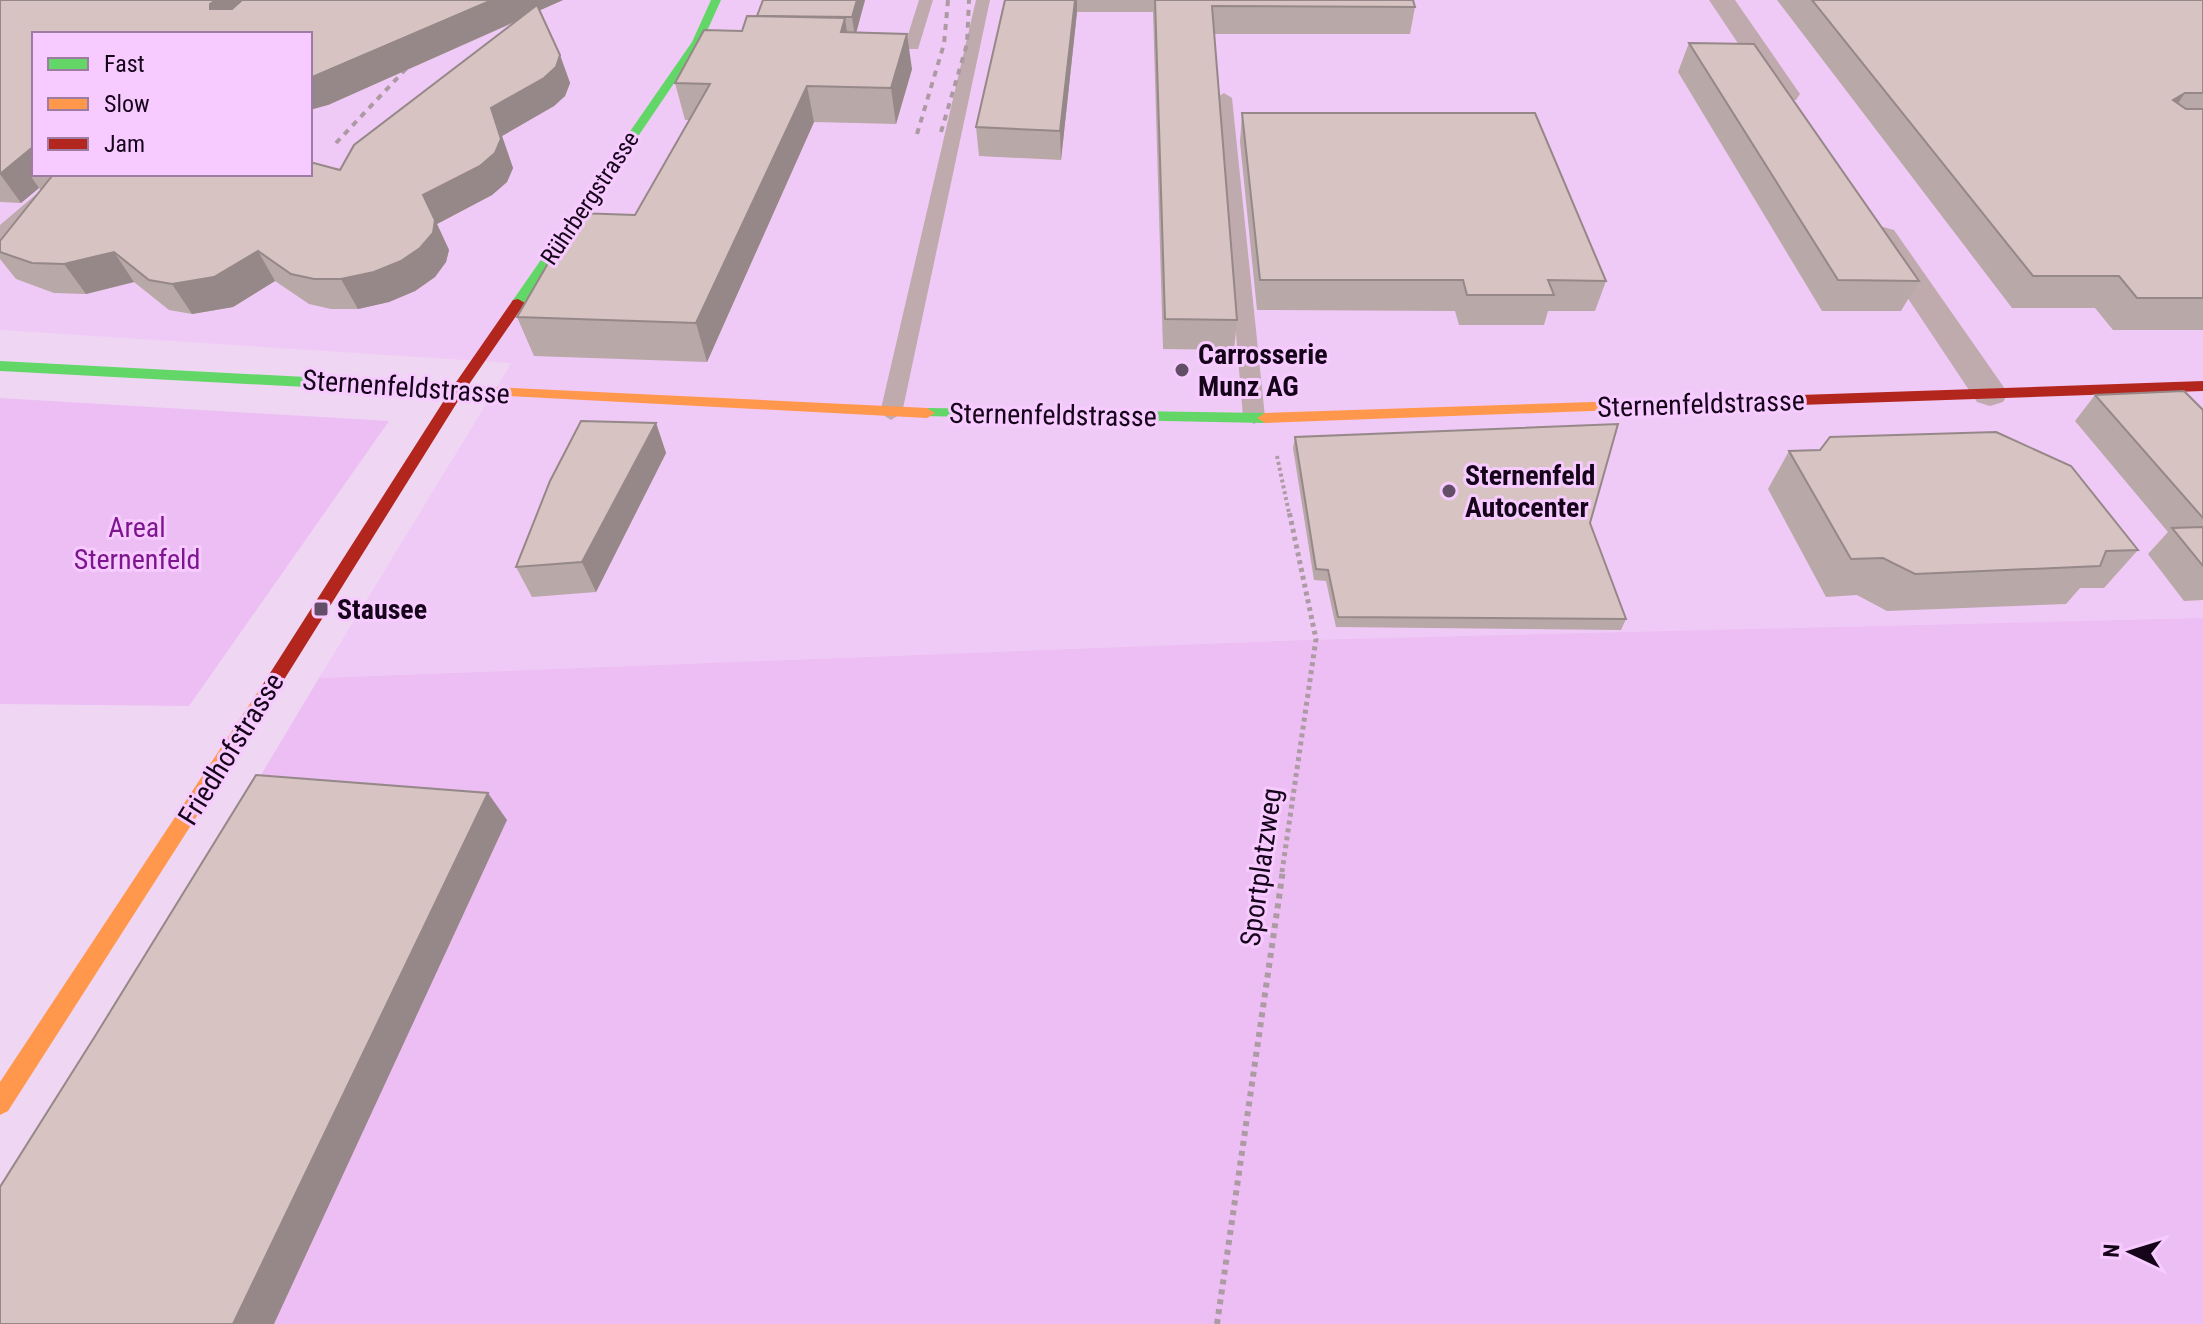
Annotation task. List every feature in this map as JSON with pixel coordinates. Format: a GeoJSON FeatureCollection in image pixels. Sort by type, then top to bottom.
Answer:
{"type":"FeatureCollection","features":[{"type":"Feature","properties":{"kind":"street","name":"Rührbergstrasse"},"geometry":{"type":"LineString","coordinates":[[457,391],[704,42],[716,0]]}},
{"type":"Feature","properties":{"kind":"street"},"geometry":{"type":"LineString","coordinates":[[1722,0],[1803,118]]}},
{"type":"Feature","properties":{"kind":"street"},"geometry":{"type":"LineString","coordinates":[[1865,210],[1990,394]]}},
{"type":"Feature","properties":{"kind":"street","name":"Sternenfeldstrasse"},"geometry":{"type":"LineString","coordinates":[[0,366],[891,413],[1264,417],[2203,386]]}},
{"type":"Feature","properties":{"kind":"street","name":"Friedhofstrasse"},"geometry":{"type":"LineString","coordinates":[[0,1103],[148,880],[457,391]]}},
{"type":"Feature","properties":{"kind":"lane"},"geometry":{"type":"LineString","coordinates":[[866,45],[912,46],[926,0]]}},
{"type":"Feature","properties":{"kind":"lane"},"geometry":{"type":"LineString","coordinates":[[891,413],[983,0]]}},
{"type":"Feature","properties":{"kind":"lane"},"geometry":{"type":"LineString","coordinates":[[1224,98],[1264,417]]}},
{"type":"Feature","properties":{"kind":"lane"},"geometry":{"type":"LineString","coordinates":[[0,235],[69,176]]}},
{"type":"Feature","properties":{"kind":"path","name":"Sportplatzweg"},"geometry":{"type":"LineString","coordinates":[[1217,1324],[1316,639],[1278,459],[1264,417]]}},
{"type":"Feature","properties":{"kind":"shaded area"},"geometry":{"type":"Polygon","coordinates":[[[0,0],[2203,0],[2203,620],[1304,640],[319,678],[511,363],[0,330],[0,0]]]}},
{"type":"Feature","properties":{"kind":"green space","name":"Areal Sternenfeld"},"geometry":{"type":"Polygon","coordinates":[[[0,398],[389,421],[189,706],[0,704],[0,398]]]}},
{"type":"Feature","properties":{"kind":"green space"},"geometry":{"type":"Polygon","coordinates":[[[2203,618],[2203,1324],[0,1324],[0,1211],[319,678],[1304,640],[2203,618]]]}},
{"type":"Feature","properties":{"kind":"building"},"geometry":{"type":"Polygon","coordinates":[[[0,0],[216,0],[210,4],[210,9],[232,9],[242,0],[492,0],[312,77],[312,32],[32,32],[32,148],[0,174],[0,0]]]}},
{"type":"Feature","properties":{"kind":"building"},"geometry":{"type":"Polygon","coordinates":[[[763,0],[857,0],[852,17],[757,16],[763,0]]]}},
{"type":"Feature","properties":{"kind":"building"},"geometry":{"type":"Polygon","coordinates":[[[1005,0],[1075,0],[1060,131],[976,127],[1005,0]]]}},
{"type":"Feature","properties":{"kind":"building"},"geometry":{"type":"Polygon","coordinates":[[[1155,0],[1413,0],[1415,7],[1212,6],[1237,320],[1165,319],[1155,0]]]}},
{"type":"Feature","properties":{"kind":"building"},"geometry":{"type":"Polygon","coordinates":[[[1812,0],[2203,0],[2203,93],[2185,93],[2173,100],[2186,109],[2203,109],[2203,298],[2137,298],[2119,276],[2033,276],[1812,0]]]}},
{"type":"Feature","properties":{"kind":"building"},"geometry":{"type":"Polygon","coordinates":[[[537,5],[560,55],[556,67],[544,78],[491,108],[501,139],[495,153],[480,166],[423,195],[435,220],[433,233],[420,248],[401,261],[374,272],[341,279],[314,279],[291,274],[258,251],[214,277],[172,284],[149,280],[114,252],[64,264],[32,263],[0,252],[0,241],[52,176],[312,176],[312,163],[340,170],[354,145],[537,5]]]}},
{"type":"Feature","properties":{"kind":"building"},"geometry":{"type":"Polygon","coordinates":[[[747,16],[845,18],[841,32],[907,34],[891,88],[807,86],[696,323],[517,317],[577,213],[635,215],[710,84],[675,83],[704,30],[742,31],[747,16]]]}},
{"type":"Feature","properties":{"kind":"building"},"geometry":{"type":"Polygon","coordinates":[[[1689,43],[1754,44],[1919,281],[1838,280],[1689,43]]]}},
{"type":"Feature","properties":{"kind":"building"},"geometry":{"type":"Polygon","coordinates":[[[1242,113],[1535,113],[1606,281],[1548,280],[1554,295],[1467,295],[1463,280],[1260,280],[1242,113]]]}},
{"type":"Feature","properties":{"kind":"building"},"geometry":{"type":"Polygon","coordinates":[[[2184,391],[2203,410],[2203,518],[2095,395],[2184,391]]]}},
{"type":"Feature","properties":{"kind":"building"},"geometry":{"type":"Polygon","coordinates":[[[581,421],[656,423],[582,562],[516,567],[550,481],[581,421]]]}},
{"type":"Feature","properties":{"kind":"building","name":"Sternenfeld Autocenter"},"geometry":{"type":"Polygon","coordinates":[[[1618,424],[1590,523],[1626,619],[1338,617],[1328,570],[1316,569],[1295,437],[1618,424]]]}},
{"type":"Feature","properties":{"kind":"building"},"geometry":{"type":"Polygon","coordinates":[[[1996,432],[2071,466],[2138,550],[2106,551],[2100,566],[1915,574],[1883,558],[1851,559],[1789,451],[1820,450],[1830,437],[1996,432]]]}},
{"type":"Feature","properties":{"kind":"building"},"geometry":{"type":"Polygon","coordinates":[[[2203,527],[2203,566],[2172,528],[2203,527]]]}},
{"type":"Feature","properties":{"kind":"building"},"geometry":{"type":"Polygon","coordinates":[[[256,775],[488,793],[233,1324],[0,1324],[0,1187],[256,775]]]}},
{"type":"Feature","properties":{"kind":"railway"},"geometry":{"type":"LineString","coordinates":[[917,134],[944,44],[948,0]]}},
{"type":"Feature","properties":{"kind":"railway"},"geometry":{"type":"LineString","coordinates":[[941,132],[967,44],[969,0]]}},
{"type":"Feature","properties":{"kind":"railway"},"geometry":{"type":"LineString","coordinates":[[336,143],[419,55]]}},
{"type":"Feature","properties":{"kind":"traffic: fast"},"geometry":{"type":"LineString","coordinates":[[518,303],[697,42],[716,0]]}},
{"type":"Feature","properties":{"kind":"traffic: fast"},"geometry":{"type":"LineString","coordinates":[[0,366],[495,392]]}},
{"type":"Feature","properties":{"kind":"traffic: fast"},"geometry":{"type":"LineString","coordinates":[[927,413],[1265,418]]}},
{"type":"Feature","properties":{"kind":"traffic: slow"},"geometry":{"type":"LineString","coordinates":[[495,392],[927,413]]}},
{"type":"Feature","properties":{"kind":"traffic: slow"},"geometry":{"type":"LineString","coordinates":[[1265,418],[1774,401]]}},
{"type":"Feature","properties":{"kind":"traffic: slow"},"geometry":{"type":"LineString","coordinates":[[0,1103],[271,686]]}},
{"type":"Feature","properties":{"kind":"traffic: jam"},"geometry":{"type":"LineString","coordinates":[[271,686],[457,391],[518,303]]}},
{"type":"Feature","properties":{"kind":"traffic: jam"},"geometry":{"type":"LineString","coordinates":[[1774,401],[2203,386]]}},
{"type":"Feature","properties":{"kind":"place","name":"Carrosserie Munz AG"},"geometry":{"type":"Point","coordinates":[1182,370]}},
{"type":"Feature","properties":{"kind":"place","name":"Sternenfeld Autocenter"},"geometry":{"type":"Point","coordinates":[1449,491]}},
{"type":"Feature","properties":{"kind":"place","name":"Stausee"},"geometry":{"type":"Point","coordinates":[321,609]}}]}
